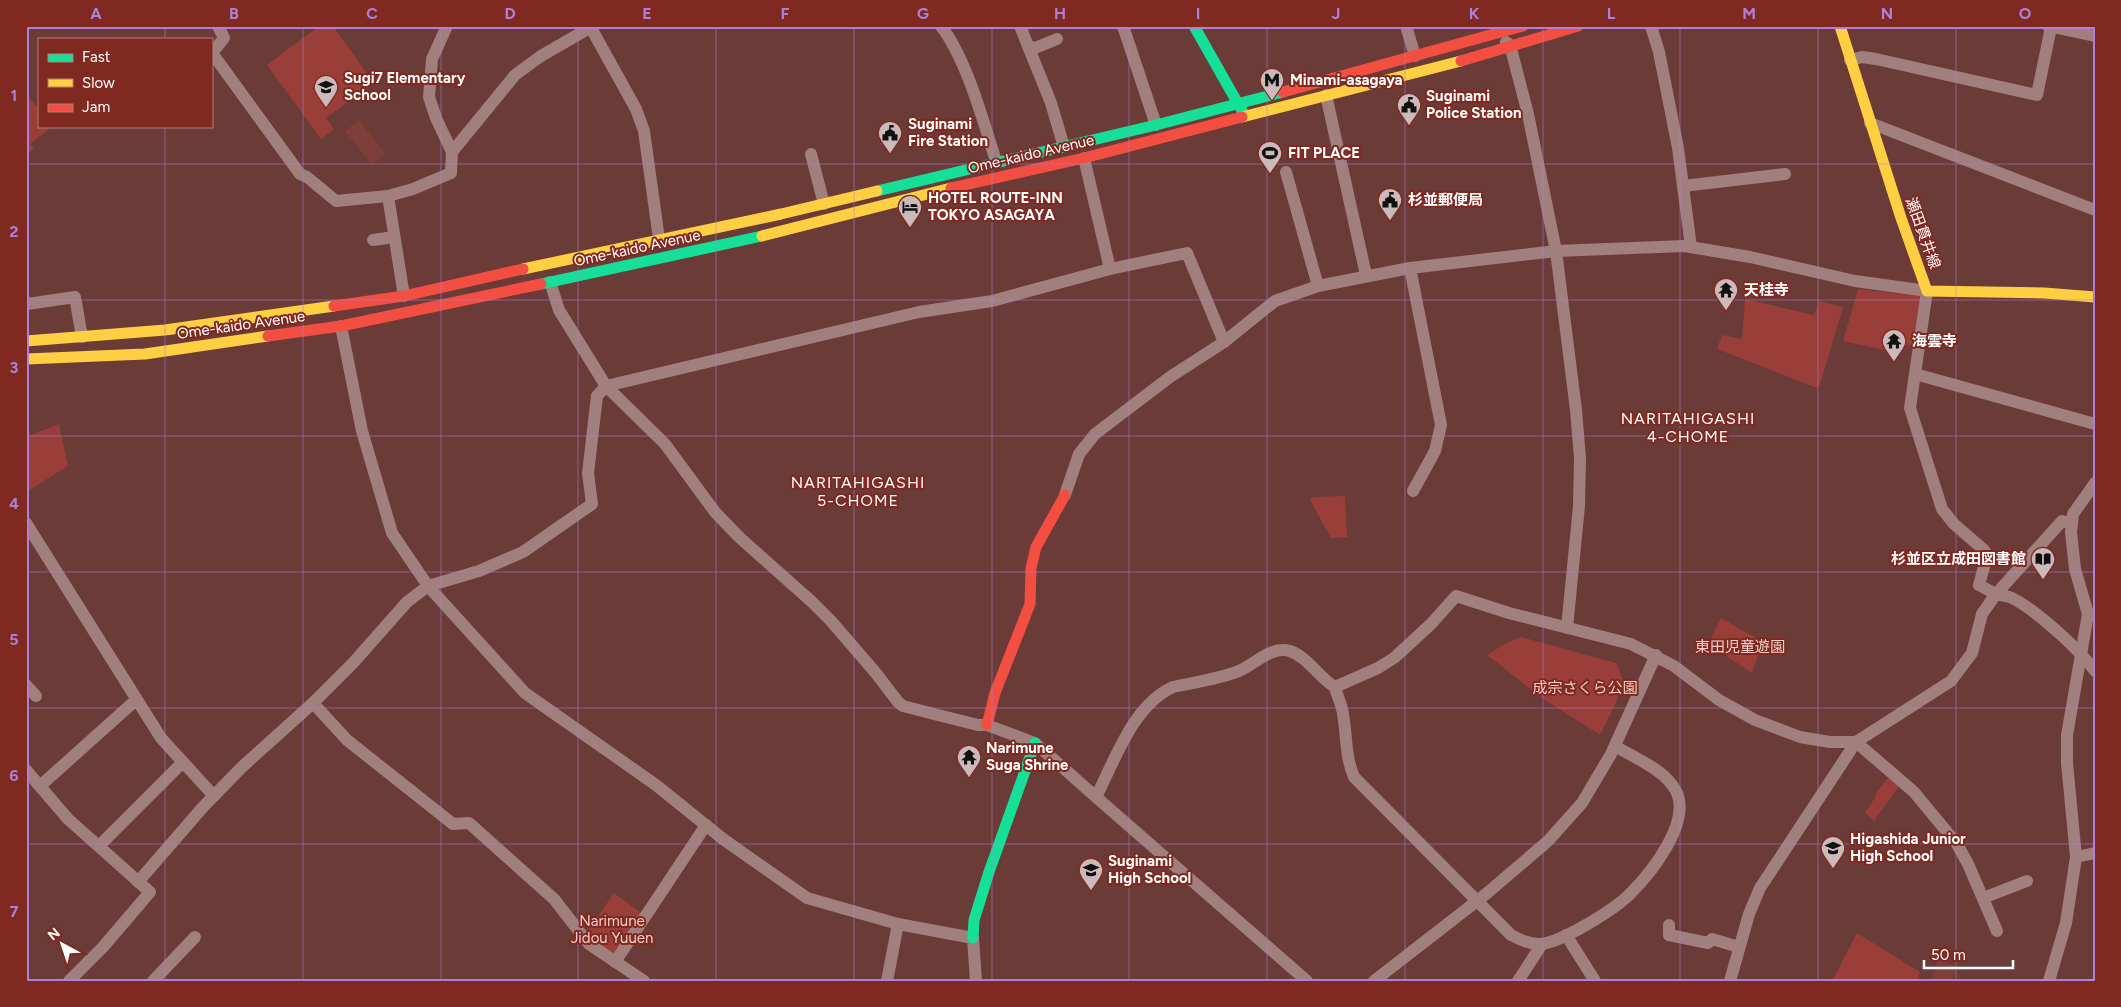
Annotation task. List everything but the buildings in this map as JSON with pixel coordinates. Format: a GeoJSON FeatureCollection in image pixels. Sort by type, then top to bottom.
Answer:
{"type":"FeatureCollection","features":[{"type":"Feature","properties":{"kind":"main road"},"geometry":{"type":"LineString","coordinates":[[1194,26],[1245,117]]}},
{"type":"Feature","properties":{"kind":"main road","name":"Ome-kaido Avenue"},"geometry":{"type":"LineString","coordinates":[[26,341],[165,330],[404,296],[824,204],[1156,125],[1524,26]]}},
{"type":"Feature","properties":{"kind":"main road","name":"Ome-kaido Avenue"},"geometry":{"type":"LineString","coordinates":[[26,360],[146,354],[340,326],[550,282],[753,238],[970,183],[1084,158],[1326,95],[1448,66],[1510,45],[1578,26]]}},
{"type":"Feature","properties":{"kind":"main road","name":"瀬田貫井線"},"geometry":{"type":"LineString","coordinates":[[1840,26],[1901,218],[1927,291],[2044,293],[2095,297]]}},
{"type":"Feature","properties":{"kind":"main road"},"geometry":{"type":"LineString","coordinates":[[987,725],[995,693],[1030,604],[1031,568],[1036,547],[1065,495]]}},
{"type":"Feature","properties":{"kind":"main road"},"geometry":{"type":"LineString","coordinates":[[973,938],[974,920],[989,872],[1035,743]]}},
{"type":"Feature","properties":{"kind":"street"},"geometry":{"type":"LineString","coordinates":[[218,26],[224,38],[212,52],[300,174],[307,177],[336,201],[388,196],[437,180],[451,173],[452,152],[436,118],[429,97],[432,59],[447,26]]}},
{"type":"Feature","properties":{"kind":"street"},"geometry":{"type":"LineString","coordinates":[[941,26],[950,38],[965,72],[996,162]]}},
{"type":"Feature","properties":{"kind":"street"},"geometry":{"type":"LineString","coordinates":[[1020,26],[1051,103],[1064,146]]}},
{"type":"Feature","properties":{"kind":"street"},"geometry":{"type":"LineString","coordinates":[[1123,26],[1156,125]]}},
{"type":"Feature","properties":{"kind":"street"},"geometry":{"type":"LineString","coordinates":[[1406,26],[1415,56]]}},
{"type":"Feature","properties":{"kind":"street"},"geometry":{"type":"LineString","coordinates":[[1651,26],[1659,52],[1678,148],[1691,247]]}},
{"type":"Feature","properties":{"kind":"street"},"geometry":{"type":"LineString","coordinates":[[452,152],[515,75],[541,56],[592,27],[636,109],[644,131],[659,239]]}},
{"type":"Feature","properties":{"kind":"street"},"geometry":{"type":"LineString","coordinates":[[1850,60],[1862,57],[1876,59],[2038,96],[2049,27],[2095,36]]}},
{"type":"Feature","properties":{"kind":"street"},"geometry":{"type":"LineString","coordinates":[[1496,34],[1510,45],[1528,114],[1556,251],[1576,410],[1580,458],[1579,506],[1567,628]]}},
{"type":"Feature","properties":{"kind":"street"},"geometry":{"type":"LineString","coordinates":[[1028,46],[1035,48],[1057,40]]}},
{"type":"Feature","properties":{"kind":"street"},"geometry":{"type":"LineString","coordinates":[[1326,95],[1366,275]]}},
{"type":"Feature","properties":{"kind":"street"},"geometry":{"type":"LineString","coordinates":[[1870,123],[2095,210]]}},
{"type":"Feature","properties":{"kind":"street"},"geometry":{"type":"LineString","coordinates":[[811,154],[824,204]]}},
{"type":"Feature","properties":{"kind":"street"},"geometry":{"type":"LineString","coordinates":[[1084,158],[1110,269]]}},
{"type":"Feature","properties":{"kind":"street"},"geometry":{"type":"LineString","coordinates":[[1286,172],[1318,286]]}},
{"type":"Feature","properties":{"kind":"street"},"geometry":{"type":"LineString","coordinates":[[1683,186],[1785,174]]}},
{"type":"Feature","properties":{"kind":"street"},"geometry":{"type":"LineString","coordinates":[[388,196],[404,296]]}},
{"type":"Feature","properties":{"kind":"street"},"geometry":{"type":"LineString","coordinates":[[373,240],[394,237]]}},
{"type":"Feature","properties":{"kind":"street"},"geometry":{"type":"LineString","coordinates":[[1065,495],[1079,454],[1095,434],[1170,377],[1224,342],[1275,301],[1318,286],[1366,275],[1410,268],[1556,251],[1691,247],[1750,257],[1856,281],[1927,291],[1910,408],[1942,509],[1954,524],[1984,550],[1987,556],[1979,585],[1996,594],[2012,598],[2034,614],[2082,655],[2095,671]]}},
{"type":"Feature","properties":{"kind":"street"},"geometry":{"type":"LineString","coordinates":[[138,882],[166,848],[214,796],[242,767],[313,703],[353,663],[407,602],[428,586],[479,571],[524,552],[592,504],[588,474],[597,396],[606,386],[919,312],[992,301],[1110,269],[1187,253],[1224,342]]}},
{"type":"Feature","properties":{"kind":"street"},"geometry":{"type":"LineString","coordinates":[[1410,268],[1441,425],[1435,451],[1413,491]]}},
{"type":"Feature","properties":{"kind":"street"},"geometry":{"type":"LineString","coordinates":[[550,282],[559,310],[606,386],[665,444],[715,512],[831,621],[898,702],[903,706],[978,725],[987,725],[1035,743],[1307,981]]}},
{"type":"Feature","properties":{"kind":"street"},"geometry":{"type":"LineString","coordinates":[[26,302],[27,304],[75,297],[82,337]]}},
{"type":"Feature","properties":{"kind":"street"},"geometry":{"type":"LineString","coordinates":[[340,326],[362,430],[392,533],[428,586],[525,693],[656,785],[754,862],[807,898],[898,924],[973,938],[976,981]]}},
{"type":"Feature","properties":{"kind":"street"},"geometry":{"type":"LineString","coordinates":[[1915,374],[2095,424]]}},
{"type":"Feature","properties":{"kind":"street"},"geometry":{"type":"LineString","coordinates":[[2049,981],[2066,924],[2076,857],[2067,763],[2067,734],[2070,708],[2091,620],[2072,548],[2072,524],[2074,514],[2095,483]]}},
{"type":"Feature","properties":{"kind":"street"},"geometry":{"type":"LineString","coordinates":[[1730,981],[1749,914],[1760,888],[1856,742],[1951,681],[1972,653],[1982,614],[1996,594],[2062,521],[2072,524]]}},
{"type":"Feature","properties":{"kind":"street"},"geometry":{"type":"LineString","coordinates":[[26,523],[160,738],[214,796]]}},
{"type":"Feature","properties":{"kind":"street"},"geometry":{"type":"LineString","coordinates":[[1335,687],[1378,668],[1394,658],[1428,628],[1456,596],[1509,613],[1631,644],[1656,655],[1674,666],[1719,700],[1756,720],[1800,737],[1830,742],[1856,742],[1914,792],[1939,820],[1961,851],[1996,931]]}},
{"type":"Feature","properties":{"kind":"street"},"geometry":{"type":"LineString","coordinates":[[1096,797],[1138,715],[1163,691],[1239,671],[1276,650],[1291,652],[1335,687],[1343,713],[1345,744],[1354,777],[1512,934],[1522,940],[1542,944],[1566,935],[1611,910],[1629,895],[1657,861],[1669,842],[1677,823],[1680,804],[1675,790],[1668,781],[1662,774],[1615,746]]}},
{"type":"Feature","properties":{"kind":"street"},"geometry":{"type":"LineString","coordinates":[[1374,981],[1479,900],[1548,841],[1582,803],[1615,746],[1656,655]]}},
{"type":"Feature","properties":{"kind":"street"},"geometry":{"type":"LineString","coordinates":[[26,685],[36,696]]}},
{"type":"Feature","properties":{"kind":"street"},"geometry":{"type":"LineString","coordinates":[[40,786],[136,700]]}},
{"type":"Feature","properties":{"kind":"street"},"geometry":{"type":"LineString","coordinates":[[313,703],[347,740],[452,824],[469,823],[554,900],[589,944],[644,981]]}},
{"type":"Feature","properties":{"kind":"street"},"geometry":{"type":"LineString","coordinates":[[99,846],[183,762]]}},
{"type":"Feature","properties":{"kind":"street"},"geometry":{"type":"LineString","coordinates":[[26,770],[68,819],[150,892],[103,948],[69,981]]}},
{"type":"Feature","properties":{"kind":"street"},"geometry":{"type":"LineString","coordinates":[[615,962],[706,825]]}},
{"type":"Feature","properties":{"kind":"street"},"geometry":{"type":"LineString","coordinates":[[2076,857],[2095,853]]}},
{"type":"Feature","properties":{"kind":"street"},"geometry":{"type":"LineString","coordinates":[[1983,898],[2028,881]]}},
{"type":"Feature","properties":{"kind":"street"},"geometry":{"type":"LineString","coordinates":[[887,981],[898,924]]}},
{"type":"Feature","properties":{"kind":"street"},"geometry":{"type":"LineString","coordinates":[[1670,925],[1669,935],[1708,944],[1712,939],[1740,946]]}},
{"type":"Feature","properties":{"kind":"street"},"geometry":{"type":"LineString","coordinates":[[1566,935],[1595,981]]}},
{"type":"Feature","properties":{"kind":"street"},"geometry":{"type":"LineString","coordinates":[[153,981],[195,937]]}},
{"type":"Feature","properties":{"kind":"street"},"geometry":{"type":"LineString","coordinates":[[1518,981],[1542,944]]}},
{"type":"Feature","properties":{"kind":"green space"},"geometry":{"type":"Polygon","coordinates":[[[319,26],[333,26],[374,83],[326,118],[334,129],[321,139],[267,65],[319,26]]]}},
{"type":"Feature","properties":{"kind":"green space"},"geometry":{"type":"Polygon","coordinates":[[[26,94],[38,108],[38,128],[50,128],[30,144],[34,149],[26,155],[26,94]]]}},
{"type":"Feature","properties":{"kind":"green space"},"geometry":{"type":"Polygon","coordinates":[[[1858,289],[1919,296],[1922,301],[1914,347],[1887,340],[1884,350],[1843,341],[1858,289]]]}},
{"type":"Feature","properties":{"kind":"green space"},"geometry":{"type":"Polygon","coordinates":[[[1745,299],[1814,315],[1819,301],[1843,307],[1820,385],[1817,388],[1717,349],[1722,335],[1742,339],[1745,299]]]}},
{"type":"Feature","properties":{"kind":"green space"},"geometry":{"type":"Polygon","coordinates":[[[59,424],[68,466],[26,492],[26,437],[59,424]]]}},
{"type":"Feature","properties":{"kind":"green space"},"geometry":{"type":"Polygon","coordinates":[[[1345,496],[1347,537],[1331,538],[1310,500],[1313,497],[1345,496]]]}},
{"type":"Feature","properties":{"kind":"green space","name":"東田児童遊園"},"geometry":{"type":"Polygon","coordinates":[[[1721,618],[1763,642],[1752,673],[1708,644],[1721,618]]]}},
{"type":"Feature","properties":{"kind":"green space","name":"成宗さくら公園"},"geometry":{"type":"Polygon","coordinates":[[[1521,637],[1616,663],[1623,679],[1616,703],[1600,735],[1545,700],[1487,655],[1506,643],[1521,637]]]}},
{"type":"Feature","properties":{"kind":"green space"},"geometry":{"type":"Polygon","coordinates":[[[1888,778],[1899,786],[1874,821],[1865,813],[1876,796],[1875,794],[1888,778]]]}},
{"type":"Feature","properties":{"kind":"green space","name":"Narimune Jidou Yuuen"},"geometry":{"type":"Polygon","coordinates":[[[614,893],[644,915],[618,956],[594,943],[586,933],[614,893]]]}},
{"type":"Feature","properties":{"kind":"green space"},"geometry":{"type":"Polygon","coordinates":[[[1857,933],[1920,972],[1917,981],[1832,981],[1857,933]]]}},
{"type":"Feature","properties":{"kind":"shaded area"},"geometry":{"type":"Polygon","coordinates":[[[359,120],[386,154],[372,165],[345,131],[359,120]]]}},
{"type":"Feature","properties":{"kind":"shaded area"},"geometry":{"type":"Polygon","coordinates":[[[1938,959],[1957,966],[1952,981],[1931,981],[1938,959]]]}},
{"type":"Feature","properties":{"kind":"traffic: fast"},"geometry":{"type":"LineString","coordinates":[[1194,26],[1245,116]]}},
{"type":"Feature","properties":{"kind":"traffic: fast"},"geometry":{"type":"LineString","coordinates":[[877,191],[1156,125],[1283,92]]}},
{"type":"Feature","properties":{"kind":"traffic: fast"},"geometry":{"type":"LineString","coordinates":[[541,284],[762,236]]}},
{"type":"Feature","properties":{"kind":"traffic: fast"},"geometry":{"type":"LineString","coordinates":[[973,938],[974,920],[989,872],[1035,743]]}},
{"type":"Feature","properties":{"kind":"traffic: slow"},"geometry":{"type":"LineString","coordinates":[[1840,26],[1901,218],[1927,291],[2044,293],[2095,297]]}},
{"type":"Feature","properties":{"kind":"traffic: slow"},"geometry":{"type":"LineString","coordinates":[[1242,117],[1461,61]]}},
{"type":"Feature","properties":{"kind":"traffic: slow"},"geometry":{"type":"LineString","coordinates":[[762,236],[951,188]]}},
{"type":"Feature","properties":{"kind":"traffic: slow"},"geometry":{"type":"LineString","coordinates":[[523,269],[781,214],[877,191]]}},
{"type":"Feature","properties":{"kind":"traffic: slow"},"geometry":{"type":"LineString","coordinates":[[26,341],[165,330],[334,306]]}},
{"type":"Feature","properties":{"kind":"traffic: slow"},"geometry":{"type":"LineString","coordinates":[[26,359],[145,354],[268,336]]}},
{"type":"Feature","properties":{"kind":"traffic: jam"},"geometry":{"type":"LineString","coordinates":[[1283,92],[1523,26]]}},
{"type":"Feature","properties":{"kind":"traffic: jam"},"geometry":{"type":"LineString","coordinates":[[1461,61],[1578,26]]}},
{"type":"Feature","properties":{"kind":"traffic: jam"},"geometry":{"type":"LineString","coordinates":[[951,188],[1084,158],[1242,117]]}},
{"type":"Feature","properties":{"kind":"traffic: jam"},"geometry":{"type":"LineString","coordinates":[[334,306],[404,296],[523,269]]}},
{"type":"Feature","properties":{"kind":"traffic: jam"},"geometry":{"type":"LineString","coordinates":[[268,336],[341,326],[541,284]]}},
{"type":"Feature","properties":{"kind":"traffic: jam"},"geometry":{"type":"LineString","coordinates":[[987,725],[995,693],[1030,604],[1031,568],[1036,547],[1065,495]]}},
{"type":"Feature","properties":{"kind":"place","name":"Minami-asagaya"},"geometry":{"type":"Point","coordinates":[1272,101]}},
{"type":"Feature","properties":{"kind":"place","name":"Sugi7 Elementary School"},"geometry":{"type":"Point","coordinates":[326,108]}},
{"type":"Feature","properties":{"kind":"place","name":"Suginami Police Station"},"geometry":{"type":"Point","coordinates":[1409,126]}},
{"type":"Feature","properties":{"kind":"place","name":"Suginami Fire Station"},"geometry":{"type":"Point","coordinates":[890,154]}},
{"type":"Feature","properties":{"kind":"place","name":"FIT PLACE"},"geometry":{"type":"Point","coordinates":[1270,174]}},
{"type":"Feature","properties":{"kind":"place","name":"杉並郵便局"},"geometry":{"type":"Point","coordinates":[1390,221]}},
{"type":"Feature","properties":{"kind":"place","name":"HOTEL ROUTE-INN TOKYO ASAGAYA"},"geometry":{"type":"Point","coordinates":[910,228]}},
{"type":"Feature","properties":{"kind":"place","name":"天桂寺"},"geometry":{"type":"Point","coordinates":[1726,311]}},
{"type":"Feature","properties":{"kind":"place","name":"海雲寺"},"geometry":{"type":"Point","coordinates":[1894,362]}},
{"type":"Feature","properties":{"kind":"place","name":"杉並区立成田図書館"},"geometry":{"type":"Point","coordinates":[2043,580]}},
{"type":"Feature","properties":{"kind":"place","name":"Narimune Suga Shrine"},"geometry":{"type":"Point","coordinates":[969,778]}},
{"type":"Feature","properties":{"kind":"place","name":"Higashida Junior High School"},"geometry":{"type":"Point","coordinates":[1833,869]}},
{"type":"Feature","properties":{"kind":"place","name":"Suginami High School"},"geometry":{"type":"Point","coordinates":[1091,891]}},
{"type":"Feature","properties":{"kind":"district","name":"NARITAHIGASHI 4-CHOME"},"geometry":{"type":"Point","coordinates":[1688,427]}},
{"type":"Feature","properties":{"kind":"district","name":"NARITAHIGASHI 5-CHOME"},"geometry":{"type":"Point","coordinates":[858,491]}}]}
